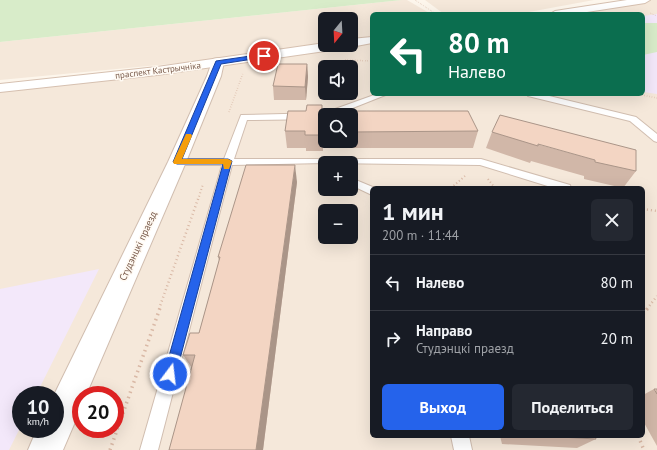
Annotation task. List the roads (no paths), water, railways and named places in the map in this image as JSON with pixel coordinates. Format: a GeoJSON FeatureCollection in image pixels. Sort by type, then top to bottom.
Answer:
{"type":"FeatureCollection","features":[{"type":"Feature","properties":{"kind":"main road"},"geometry":{"type":"LineString","coordinates":[[568,12],[645,0]]}},
{"type":"Feature","properties":{"kind":"main road"},"geometry":{"type":"LineString","coordinates":[[358,42],[370,40]]}},
{"type":"Feature","properties":{"kind":"main road","name":"праспект Кастрычніка"},"geometry":{"type":"LineString","coordinates":[[0,88],[218,62],[318,48]]}},
{"type":"Feature","properties":{"kind":"main road","name":"Студэнцкі праезд"},"geometry":{"type":"LineString","coordinates":[[64,409],[177,162],[214,76],[218,62]]}},
{"type":"Feature","properties":{"kind":"main road","name":"Студэнцкі праезд"},"geometry":{"type":"LineString","coordinates":[[45,450],[51,438]]}},
{"type":"Feature","properties":{"kind":"lane"},"geometry":{"type":"LineString","coordinates":[[345,108],[378,96]]}},
{"type":"Feature","properties":{"kind":"lane"},"geometry":{"type":"LineString","coordinates":[[540,96],[633,119],[657,139]]}},
{"type":"Feature","properties":{"kind":"lane"},"geometry":{"type":"LineString","coordinates":[[149,450],[228,161],[244,117],[318,115]]}},
{"type":"Feature","properties":{"kind":"lane"},"geometry":{"type":"LineString","coordinates":[[307,161],[318,166]]}},
{"type":"Feature","properties":{"kind":"lane"},"geometry":{"type":"LineString","coordinates":[[177,162],[481,162],[559,186]]}},
{"type":"Feature","properties":{"kind":"lane"},"geometry":{"type":"LineString","coordinates":[[358,184],[370,190]]}},
{"type":"Feature","properties":{"kind":"lane"},"geometry":{"type":"LineString","coordinates":[[460,438],[462,450]]}}]}
